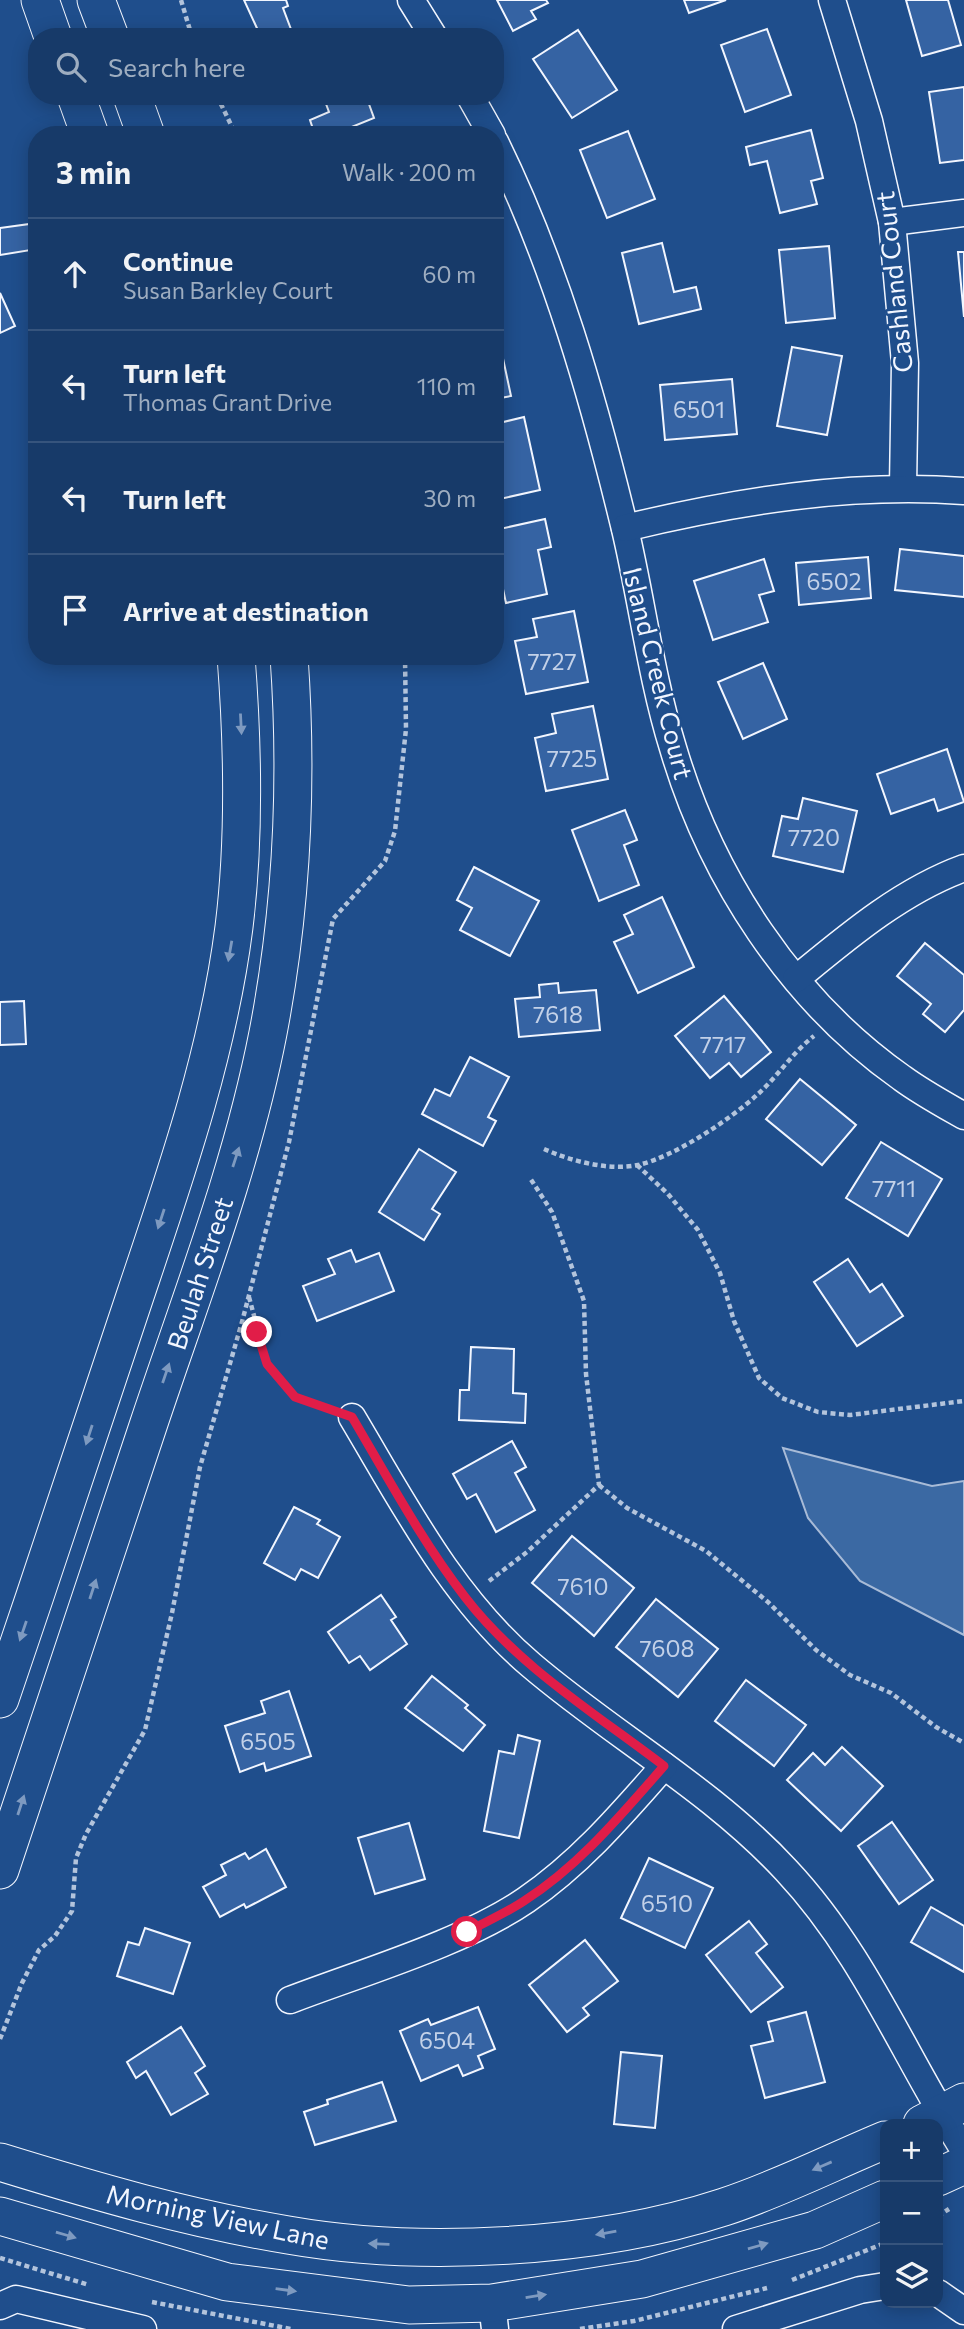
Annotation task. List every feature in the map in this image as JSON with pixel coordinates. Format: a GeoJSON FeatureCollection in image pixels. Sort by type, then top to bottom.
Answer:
{"type":"FeatureCollection","features":[{"type":"Feature","properties":{"kind":"main road"},"geometry":{"type":"LineString","coordinates":[[40,0],[51,28]]}},
{"type":"Feature","properties":{"kind":"main road"},"geometry":{"type":"LineString","coordinates":[[96,0],[107,28]]}},
{"type":"Feature","properties":{"kind":"main road"},"geometry":{"type":"LineString","coordinates":[[79,105],[87,126]]}},
{"type":"Feature","properties":{"kind":"main road"},"geometry":{"type":"LineString","coordinates":[[135,105],[143,126]]}},
{"type":"Feature","properties":{"kind":"main road","name":"Beulah Street"},"geometry":{"type":"LineString","coordinates":[[0,1699],[173,1182],[215,1028],[234,927],[240,833],[242,731],[237,665]]}},
{"type":"Feature","properties":{"kind":"main road","name":"Beulah Street"},"geometry":{"type":"LineString","coordinates":[[0,1870],[198,1276],[244,1132],[268,1035],[284,938],[293,833],[295,736],[290,665]]}},
{"type":"Feature","properties":{"kind":"main road","name":"Morning View Lane"},"geometry":{"type":"LineString","coordinates":[[0,2162],[178,2213],[289,2236],[363,2244],[459,2246],[586,2236],[712,2210],[880,2142]]}},
{"type":"Feature","properties":{"kind":"main road"},"geometry":{"type":"LineString","coordinates":[[943,2174],[964,2165]]}},
{"type":"Feature","properties":{"kind":"main road","name":"Morning View Lane"},"geometry":{"type":"LineString","coordinates":[[0,2216],[227,2282],[494,2316],[642,2279],[815,2230],[880,2201]]}},
{"type":"Feature","properties":{"kind":"street"},"geometry":{"type":"LineString","coordinates":[[411,0],[428,28]]}},
{"type":"Feature","properties":{"kind":"street","name":"Cashland Court"},"geometry":{"type":"LineString","coordinates":[[832,0],[869,121],[892,222],[905,363],[903,487]]}},
{"type":"Feature","properties":{"kind":"street"},"geometry":{"type":"LineString","coordinates":[[475,105],[487,126]]}},
{"type":"Feature","properties":{"kind":"street","name":"Island Creek Court"},"geometry":{"type":"LineString","coordinates":[[504,160],[528,209],[568,321],[625,528],[672,746],[697,820],[739,902],[796,979],[834,1021],[902,1078],[964,1116]]}},
{"type":"Feature","properties":{"kind":"street"},"geometry":{"type":"LineString","coordinates":[[892,222],[964,213]]}},
{"type":"Feature","properties":{"kind":"street"},"geometry":{"type":"LineString","coordinates":[[625,528],[705,509],[795,495],[903,487],[964,491]]}},
{"type":"Feature","properties":{"kind":"street"},"geometry":{"type":"LineString","coordinates":[[796,979],[858,928],[911,894],[964,868]]}},
{"type":"Feature","properties":{"kind":"street"},"geometry":{"type":"LineString","coordinates":[[352,1417],[420,1531],[466,1598],[530,1664],[752,1835],[787,1870],[825,1916],[876,1991],[964,2150]]}},
{"type":"Feature","properties":{"kind":"street"},"geometry":{"type":"LineString","coordinates":[[290,2000],[467,1932],[524,1901],[597,1842],[664,1766]]}},
{"type":"Feature","properties":{"kind":"street"},"geometry":{"type":"LineString","coordinates":[[750,2327],[860,2290],[880,2287]]}},
{"type":"Feature","properties":{"kind":"street"},"geometry":{"type":"LineString","coordinates":[[943,2297],[964,2311]]}},
{"type":"Feature","properties":{"kind":"street"},"geometry":{"type":"LineString","coordinates":[[0,2306],[16,2299],[69,2322],[143,2329]]}},
{"type":"Feature","properties":{"kind":"path"},"geometry":{"type":"LineString","coordinates":[[181,0],[189,28]]}},
{"type":"Feature","properties":{"kind":"path"},"geometry":{"type":"LineString","coordinates":[[222,105],[232,126]]}},
{"type":"Feature","properties":{"kind":"path"},"geometry":{"type":"LineString","coordinates":[[0,2039],[22,1983],[40,1950],[55,1936],[72,1911],[76,1858],[86,1833],[145,1730],[172,1614],[200,1466],[249,1296],[307,1063],[333,919],[385,861],[396,831],[406,729],[405,665]]}},
{"type":"Feature","properties":{"kind":"path"},"geometry":{"type":"LineString","coordinates":[[544,1149],[570,1161],[637,1166],[658,1158],[714,1127],[758,1095],[807,1042],[834,1021]]}},
{"type":"Feature","properties":{"kind":"path"},"geometry":{"type":"LineString","coordinates":[[637,1166],[668,1194],[698,1230],[720,1273],[734,1321],[759,1378],[782,1398],[818,1412],[850,1415],[964,1401]]}},
{"type":"Feature","properties":{"kind":"path"},"geometry":{"type":"LineString","coordinates":[[530,1178],[552,1212],[584,1301],[586,1374],[599,1485],[627,1508],[674,1536],[706,1551],[768,1602],[816,1650],[850,1675],[891,1693],[936,1727],[964,1743]]}},
{"type":"Feature","properties":{"kind":"path"},"geometry":{"type":"LineString","coordinates":[[249,1296],[267,1364],[295,1397],[352,1417]]}},
{"type":"Feature","properties":{"kind":"path"},"geometry":{"type":"LineString","coordinates":[[466,1598],[527,1552],[599,1485]]}},
{"type":"Feature","properties":{"kind":"path"},"geometry":{"type":"LineString","coordinates":[[782,2283],[827,2268],[880,2244]]}},
{"type":"Feature","properties":{"kind":"path"},"geometry":{"type":"LineString","coordinates":[[0,2258],[95,2287]]}},
{"type":"Feature","properties":{"kind":"path"},"geometry":{"type":"LineString","coordinates":[[580,2329],[688,2309],[771,2287]]}},
{"type":"Feature","properties":{"kind":"path"},"geometry":{"type":"LineString","coordinates":[[144,2300],[291,2329]]}},
{"type":"Feature","properties":{"kind":"water"},"geometry":{"type":"Polygon","coordinates":[[[783,1448],[932,1486],[964,1481],[964,1635],[860,1581],[808,1518],[783,1448]]]}},
{"type":"Feature","properties":{"kind":"building"},"geometry":{"type":"Polygon","coordinates":[[[244,0],[286,0],[288,6],[283,8],[290,28],[257,28],[244,0]]]}},
{"type":"Feature","properties":{"kind":"building"},"geometry":{"type":"Polygon","coordinates":[[[497,0],[546,0],[548,3],[531,11],[536,19],[513,31],[497,0]]]}},
{"type":"Feature","properties":{"kind":"building"},"geometry":{"type":"Polygon","coordinates":[[[684,0],[726,0],[689,13],[684,0]]]}},
{"type":"Feature","properties":{"kind":"building"},"geometry":{"type":"Polygon","coordinates":[[[906,0],[948,0],[961,45],[922,56],[906,0]]]}},
{"type":"Feature","properties":{"kind":"building"},"geometry":{"type":"Polygon","coordinates":[[[767,29],[791,95],[745,112],[721,45],[767,29]]]}},
{"type":"Feature","properties":{"kind":"building"},"geometry":{"type":"Polygon","coordinates":[[[578,30],[617,90],[572,118],[533,59],[578,30]]]}},
{"type":"Feature","properties":{"kind":"building"},"geometry":{"type":"Polygon","coordinates":[[[964,87],[964,160],[940,163],[929,92],[964,87]]]}},
{"type":"Feature","properties":{"kind":"building"},"geometry":{"type":"Polygon","coordinates":[[[326,105],[369,105],[374,118],[354,126],[312,126],[310,120],[329,112],[326,105]]]}},
{"type":"Feature","properties":{"kind":"building"},"geometry":{"type":"Polygon","coordinates":[[[811,130],[823,178],[811,181],[817,204],[780,213],[767,161],[750,165],[746,147],[811,130]]]}},
{"type":"Feature","properties":{"kind":"building"},"geometry":{"type":"Polygon","coordinates":[[[628,131],[655,199],[607,218],[580,150],[628,131]]]}},
{"type":"Feature","properties":{"kind":"building"},"geometry":{"type":"Polygon","coordinates":[[[28,224],[28,250],[0,255],[0,228],[28,224]]]}},
{"type":"Feature","properties":{"kind":"building"},"geometry":{"type":"Polygon","coordinates":[[[662,243],[674,292],[696,287],[701,309],[639,324],[622,253],[662,243]]]}},
{"type":"Feature","properties":{"kind":"building"},"geometry":{"type":"Polygon","coordinates":[[[829,246],[835,318],[786,323],[779,250],[829,246]]]}},
{"type":"Feature","properties":{"kind":"building"},"geometry":{"type":"Polygon","coordinates":[[[958,252],[964,252],[964,317],[958,252]]]}},
{"type":"Feature","properties":{"kind":"building"},"geometry":{"type":"Polygon","coordinates":[[[0,293],[15,326],[0,333],[0,293]]]}},
{"type":"Feature","properties":{"kind":"building"},"geometry":{"type":"Polygon","coordinates":[[[792,347],[842,356],[827,435],[777,426],[792,347]]]}},
{"type":"Feature","properties":{"kind":"building"},"geometry":{"type":"Polygon","coordinates":[[[504,363],[511,396],[504,397],[504,363]]]}},
{"type":"Feature","properties":{"kind":"building"},"geometry":{"type":"Polygon","coordinates":[[[732,379],[737,434],[665,440],[660,385],[732,379]]]}},
{"type":"Feature","properties":{"kind":"building"},"geometry":{"type":"Polygon","coordinates":[[[524,417],[540,490],[504,498],[504,422],[524,417]]]}},
{"type":"Feature","properties":{"kind":"building"},"geometry":{"type":"Polygon","coordinates":[[[545,519],[551,547],[538,550],[547,594],[506,603],[504,528],[545,519]]]}},
{"type":"Feature","properties":{"kind":"building"},"geometry":{"type":"Polygon","coordinates":[[[900,549],[964,556],[964,597],[895,590],[900,549]]]}},
{"type":"Feature","properties":{"kind":"building"},"geometry":{"type":"Polygon","coordinates":[[[868,557],[871,598],[799,605],[796,563],[868,557]]]}},
{"type":"Feature","properties":{"kind":"building"},"geometry":{"type":"Polygon","coordinates":[[[764,559],[774,591],[759,595],[768,622],[713,640],[694,581],[764,559]]]}},
{"type":"Feature","properties":{"kind":"building"},"geometry":{"type":"Polygon","coordinates":[[[574,611],[588,682],[526,694],[515,641],[537,637],[533,619],[574,611]]]}},
{"type":"Feature","properties":{"kind":"building"},"geometry":{"type":"Polygon","coordinates":[[[763,663],[787,719],[743,739],[718,682],[763,663]]]}},
{"type":"Feature","properties":{"kind":"building"},"geometry":{"type":"Polygon","coordinates":[[[593,706],[608,779],[546,791],[535,738],[556,733],[552,714],[593,706]]]}},
{"type":"Feature","properties":{"kind":"building"},"geometry":{"type":"Polygon","coordinates":[[[947,749],[964,802],[938,811],[934,799],[891,814],[877,774],[947,749]]]}},
{"type":"Feature","properties":{"kind":"building"},"geometry":{"type":"Polygon","coordinates":[[[803,798],[857,811],[843,872],[773,856],[782,816],[798,819],[803,798]]]}},
{"type":"Feature","properties":{"kind":"building"},"geometry":{"type":"Polygon","coordinates":[[[625,810],[637,840],[624,845],[639,885],[599,901],[572,830],[625,810]]]}},
{"type":"Feature","properties":{"kind":"building"},"geometry":{"type":"Polygon","coordinates":[[[474,867],[539,901],[510,956],[460,930],[472,908],[457,900],[474,867]]]}},
{"type":"Feature","properties":{"kind":"building"},"geometry":{"type":"Polygon","coordinates":[[[662,897],[694,967],[638,993],[614,942],[633,934],[624,915],[662,897]]]}},
{"type":"Feature","properties":{"kind":"building"},"geometry":{"type":"Polygon","coordinates":[[[925,943],[964,975],[964,1010],[945,1032],[923,1014],[931,1004],[897,976],[925,943]]]}},
{"type":"Feature","properties":{"kind":"building"},"geometry":{"type":"Polygon","coordinates":[[[558,983],[559,993],[596,990],[600,1030],[519,1037],[515,999],[540,997],[539,985],[558,983]]]}},
{"type":"Feature","properties":{"kind":"building"},"geometry":{"type":"Polygon","coordinates":[[[724,996],[771,1052],[741,1077],[729,1063],[710,1078],[675,1036],[724,996]]]}},
{"type":"Feature","properties":{"kind":"building"},"geometry":{"type":"Polygon","coordinates":[[[24,1001],[26,1044],[0,1045],[0,1002],[24,1001]]]}},
{"type":"Feature","properties":{"kind":"building"},"geometry":{"type":"Polygon","coordinates":[[[470,1057],[509,1077],[488,1117],[496,1121],[483,1146],[422,1114],[435,1089],[450,1096],[470,1057]]]}},
{"type":"Feature","properties":{"kind":"building"},"geometry":{"type":"Polygon","coordinates":[[[800,1079],[856,1125],[822,1165],[766,1119],[800,1079]]]}},
{"type":"Feature","properties":{"kind":"building"},"geometry":{"type":"Polygon","coordinates":[[[881,1142],[942,1179],[908,1236],[846,1198],[881,1142]]]}},
{"type":"Feature","properties":{"kind":"building"},"geometry":{"type":"Polygon","coordinates":[[[419,1149],[456,1172],[432,1209],[440,1214],[424,1240],[379,1212],[419,1149]]]}},
{"type":"Feature","properties":{"kind":"building"},"geometry":{"type":"Polygon","coordinates":[[[351,1250],[356,1262],[379,1253],[394,1291],[317,1321],[303,1286],[335,1274],[328,1259],[351,1250]]]}},
{"type":"Feature","properties":{"kind":"building"},"geometry":{"type":"Polygon","coordinates":[[[848,1259],[870,1292],[882,1284],[903,1316],[857,1346],[814,1282],[848,1259]]]}},
{"type":"Feature","properties":{"kind":"building"},"geometry":{"type":"Polygon","coordinates":[[[471,1347],[514,1349],[513,1393],[526,1394],[525,1423],[459,1420],[460,1390],[469,1390],[471,1347]]]}},
{"type":"Feature","properties":{"kind":"building"},"geometry":{"type":"Polygon","coordinates":[[[512,1441],[526,1467],[515,1473],[535,1510],[496,1532],[476,1494],[467,1499],[453,1474],[512,1441]]]}},
{"type":"Feature","properties":{"kind":"building"},"geometry":{"type":"Polygon","coordinates":[[[294,1507],[320,1520],[317,1524],[340,1537],[318,1578],[301,1569],[295,1580],[264,1563],[294,1507]]]}},
{"type":"Feature","properties":{"kind":"building"},"geometry":{"type":"Polygon","coordinates":[[[572,1536],[634,1588],[594,1636],[532,1583],[572,1536]]]}},
{"type":"Feature","properties":{"kind":"building"},"geometry":{"type":"Polygon","coordinates":[[[381,1595],[396,1617],[391,1620],[407,1644],[370,1670],[360,1656],[349,1663],[328,1632],[381,1595]]]}},
{"type":"Feature","properties":{"kind":"building"},"geometry":{"type":"Polygon","coordinates":[[[656,1599],[718,1649],[678,1697],[616,1647],[656,1599]]]}},
{"type":"Feature","properties":{"kind":"building"},"geometry":{"type":"Polygon","coordinates":[[[432,1676],[468,1705],[465,1708],[485,1725],[463,1751],[405,1708],[432,1676]]]}},
{"type":"Feature","properties":{"kind":"building"},"geometry":{"type":"Polygon","coordinates":[[[746,1680],[806,1725],[774,1766],[715,1721],[746,1680]]]}},
{"type":"Feature","properties":{"kind":"building"},"geometry":{"type":"Polygon","coordinates":[[[289,1691],[311,1756],[266,1771],[264,1763],[240,1772],[225,1726],[265,1713],[261,1701],[289,1691]]]}},
{"type":"Feature","properties":{"kind":"building"},"geometry":{"type":"Polygon","coordinates":[[[518,1735],[540,1741],[519,1838],[484,1831],[499,1751],[514,1754],[518,1735]]]}},
{"type":"Feature","properties":{"kind":"building"},"geometry":{"type":"Polygon","coordinates":[[[842,1747],[883,1786],[841,1831],[787,1780],[813,1753],[825,1765],[842,1747]]]}},
{"type":"Feature","properties":{"kind":"building"},"geometry":{"type":"Polygon","coordinates":[[[892,1822],[933,1880],[899,1904],[858,1846],[892,1822]]]}},
{"type":"Feature","properties":{"kind":"building"},"geometry":{"type":"Polygon","coordinates":[[[409,1823],[425,1879],[375,1894],[358,1838],[409,1823]]]}},
{"type":"Feature","properties":{"kind":"building"},"geometry":{"type":"Polygon","coordinates":[[[266,1849],[286,1887],[246,1908],[244,1904],[220,1917],[203,1887],[226,1875],[221,1865],[245,1853],[249,1859],[266,1849]]]}},
{"type":"Feature","properties":{"kind":"building"},"geometry":{"type":"Polygon","coordinates":[[[649,1858],[713,1888],[685,1948],[621,1918],[649,1858]]]}},
{"type":"Feature","properties":{"kind":"building"},"geometry":{"type":"Polygon","coordinates":[[[931,1907],[964,1926],[964,1972],[911,1942],[931,1907]]]}},
{"type":"Feature","properties":{"kind":"building"},"geometry":{"type":"Polygon","coordinates":[[[749,1921],[767,1944],[756,1953],[783,1987],[751,2012],[706,1955],[749,1921]]]}},
{"type":"Feature","properties":{"kind":"building"},"geometry":{"type":"Polygon","coordinates":[[[145,1928],[190,1943],[173,1994],[117,1976],[128,1942],[139,1945],[145,1928]]]}},
{"type":"Feature","properties":{"kind":"building"},"geometry":{"type":"Polygon","coordinates":[[[585,1940],[618,1981],[583,2008],[589,2015],[567,2032],[529,1985],[585,1940]]]}},
{"type":"Feature","properties":{"kind":"building"},"geometry":{"type":"Polygon","coordinates":[[[478,2007],[495,2049],[478,2056],[483,2068],[463,2076],[458,2065],[421,2081],[400,2031],[428,2019],[431,2025],[478,2007]]]}},
{"type":"Feature","properties":{"kind":"building"},"geometry":{"type":"Polygon","coordinates":[[[806,2012],[825,2082],[765,2098],[751,2046],[773,2041],[768,2022],[806,2012]]]}},
{"type":"Feature","properties":{"kind":"building"},"geometry":{"type":"Polygon","coordinates":[[[181,2027],[205,2066],[195,2073],[208,2094],[171,2115],[146,2071],[136,2078],[127,2062],[181,2027]]]}},
{"type":"Feature","properties":{"kind":"building"},"geometry":{"type":"Polygon","coordinates":[[[621,2052],[662,2056],[655,2128],[614,2124],[621,2052]]]}},
{"type":"Feature","properties":{"kind":"building"},"geometry":{"type":"Polygon","coordinates":[[[382,2082],[396,2121],[315,2145],[304,2112],[328,2104],[327,2100],[382,2082]]]}},
{"type":"Feature","properties":{"kind":"route"},"geometry":{"type":"LineString","coordinates":[[257,1332],[267,1364],[295,1397],[352,1417],[420,1531],[466,1598],[485,1620],[530,1664],[664,1766],[597,1842],[564,1872],[524,1901],[467,1932]]}}]}
